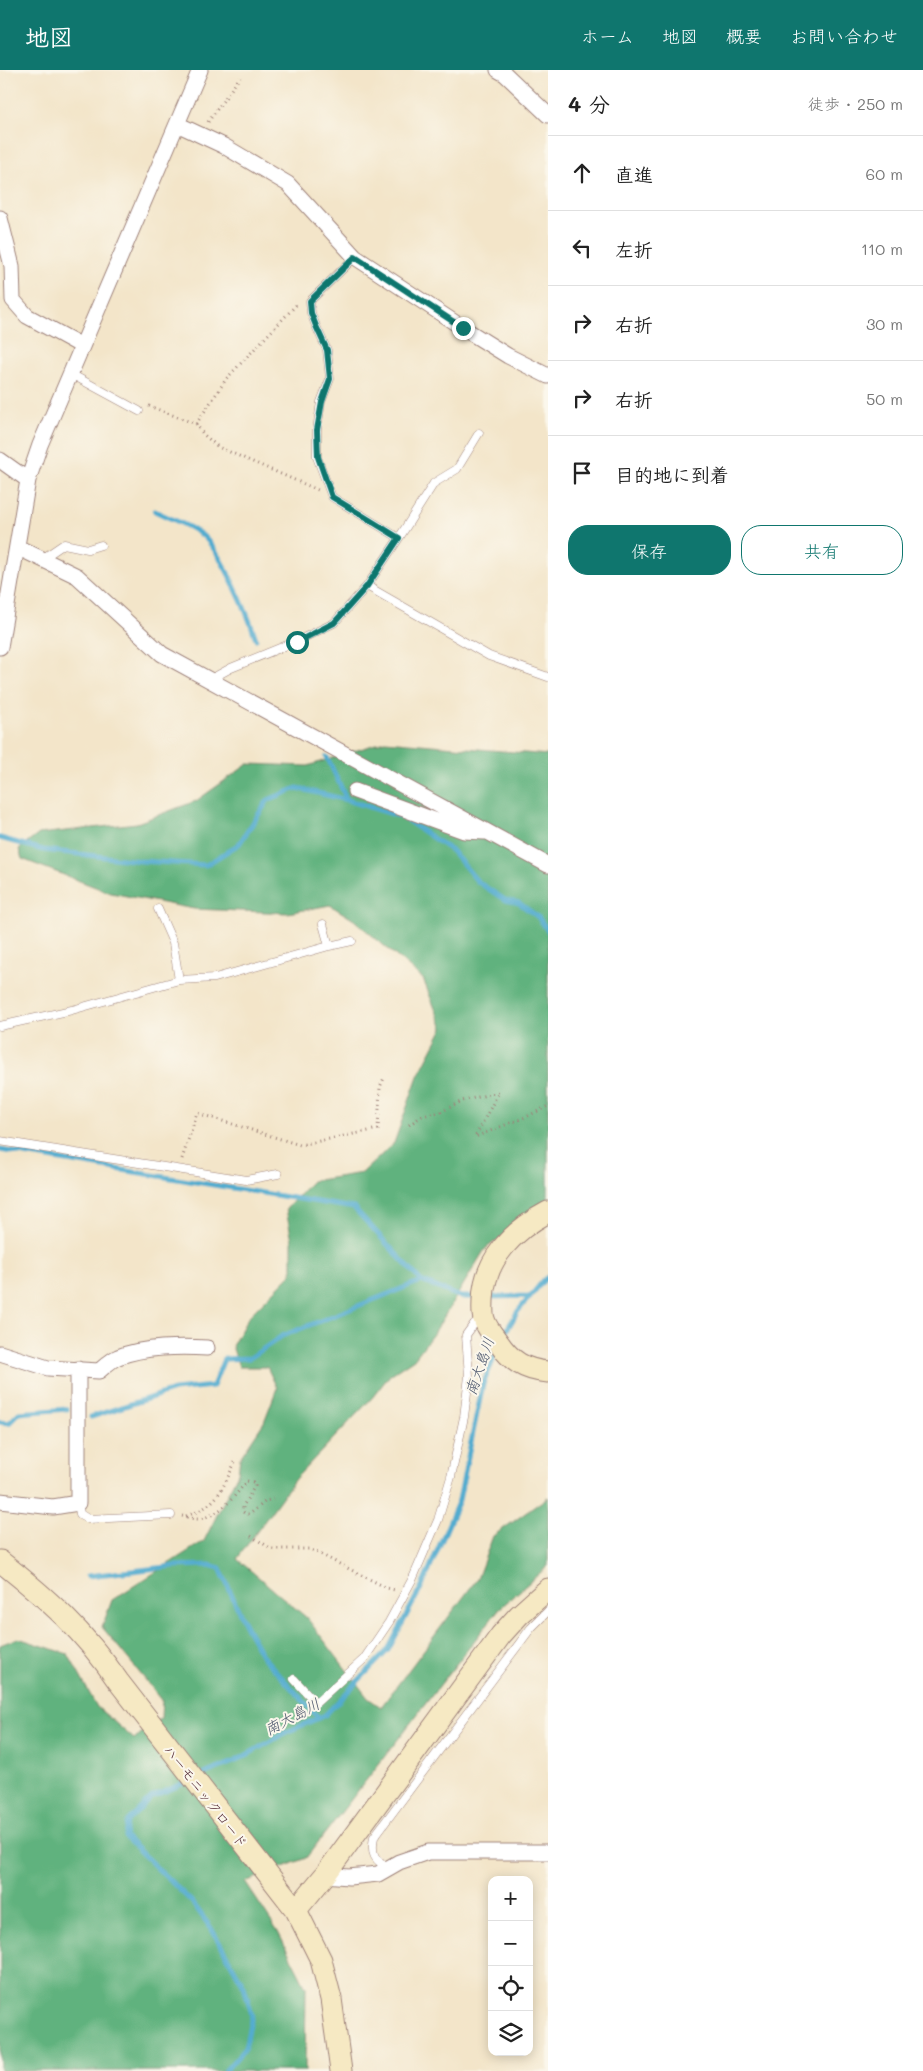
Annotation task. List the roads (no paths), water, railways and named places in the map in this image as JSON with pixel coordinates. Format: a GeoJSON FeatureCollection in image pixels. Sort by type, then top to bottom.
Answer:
{"type":"FeatureCollection","features":[{"type":"Feature","properties":{"kind":"street"},"geometry":{"type":"LineString","coordinates":[[0,647],[28,480],[40,445],[69,373],[200,70]]}},
{"type":"Feature","properties":{"kind":"street"},"geometry":{"type":"LineString","coordinates":[[498,70],[505,74],[548,114]]}},
{"type":"Feature","properties":{"kind":"street"},"geometry":{"type":"LineString","coordinates":[[177,124],[224,146],[288,184],[355,257],[486,342],[548,376]]}},
{"type":"Feature","properties":{"kind":"street"},"geometry":{"type":"LineString","coordinates":[[0,218],[12,266],[13,300],[27,316],[82,346]]}},
{"type":"Feature","properties":{"kind":"street"},"geometry":{"type":"LineString","coordinates":[[0,460],[28,480]]}},
{"type":"Feature","properties":{"kind":"street"},"geometry":{"type":"LineString","coordinates":[[17,547],[78,576],[162,654],[548,865]]}},
{"type":"Feature","properties":{"kind":"street"},"geometry":{"type":"LineString","coordinates":[[356,791],[464,831],[490,833]]}},
{"type":"Feature","properties":{"kind":"street"},"geometry":{"type":"LineString","coordinates":[[548,1212],[521,1229],[504,1246],[487,1276],[484,1312],[505,1352],[522,1367],[548,1372]]}},
{"type":"Feature","properties":{"kind":"street"},"geometry":{"type":"LineString","coordinates":[[0,1352],[48,1368],[99,1371],[116,1358],[138,1350],[189,1347],[207,1348]]}},
{"type":"Feature","properties":{"kind":"street"},"geometry":{"type":"LineString","coordinates":[[0,1501],[53,1507],[78,1503],[78,1369]]}},
{"type":"Feature","properties":{"kind":"street","name":"ハーモニックロード"},"geometry":{"type":"LineString","coordinates":[[0,1561],[48,1600],[100,1654],[118,1681],[296,1910],[321,1960],[332,1999],[341,2071]]}},
{"type":"Feature","properties":{"kind":"street"},"geometry":{"type":"LineString","coordinates":[[296,1910],[325,1875],[501,1635],[519,1615],[548,1590]]}},
{"type":"Feature","properties":{"kind":"street"},"geometry":{"type":"LineString","coordinates":[[325,1875],[349,1877],[378,1874],[390,1867],[428,1852],[548,1852]]}},
{"type":"Feature","properties":{"kind":"lane"},"geometry":{"type":"LineString","coordinates":[[355,257],[310,301],[311,313],[327,350],[330,379],[322,402],[317,430],[318,457],[332,497],[399,538]]}},
{"type":"Feature","properties":{"kind":"lane"},"geometry":{"type":"LineString","coordinates":[[69,373],[139,411]]}},
{"type":"Feature","properties":{"kind":"lane"},"geometry":{"type":"LineString","coordinates":[[209,680],[231,668],[297,642],[334,623],[367,586],[434,483],[457,469],[479,433]]}},
{"type":"Feature","properties":{"kind":"lane"},"geometry":{"type":"LineString","coordinates":[[42,559],[64,544],[88,549],[101,545]]}},
{"type":"Feature","properties":{"kind":"lane"},"geometry":{"type":"LineString","coordinates":[[367,586],[489,656],[548,677]]}},
{"type":"Feature","properties":{"kind":"lane"},"geometry":{"type":"LineString","coordinates":[[158,909],[173,944],[179,980]]}},
{"type":"Feature","properties":{"kind":"lane"},"geometry":{"type":"LineString","coordinates":[[323,924],[329,946]]}},
{"type":"Feature","properties":{"kind":"lane"},"geometry":{"type":"LineString","coordinates":[[0,1026],[72,1010],[179,980],[215,978],[352,941]]}},
{"type":"Feature","properties":{"kind":"lane"},"geometry":{"type":"LineString","coordinates":[[0,1141],[246,1180],[278,1174]]}},
{"type":"Feature","properties":{"kind":"lane"},"geometry":{"type":"LineString","coordinates":[[294,1679],[316,1703],[364,1659],[406,1593],[438,1520],[451,1477],[464,1418],[469,1376],[466,1335],[484,1312]]}},
{"type":"Feature","properties":{"kind":"lane"},"geometry":{"type":"LineString","coordinates":[[78,1503],[80,1514],[88,1519],[171,1515]]}},
{"type":"Feature","properties":{"kind":"lane"},"geometry":{"type":"LineString","coordinates":[[390,1867],[378,1860],[372,1850],[374,1837],[531,1628],[548,1611]]}},
{"type":"Feature","properties":{"kind":"waterway"},"geometry":{"type":"LineString","coordinates":[[155,511],[192,529],[203,536],[210,544],[234,584],[256,639]]}},
{"type":"Feature","properties":{"kind":"waterway"},"geometry":{"type":"LineString","coordinates":[[327,757],[347,800]]}},
{"type":"Feature","properties":{"kind":"waterway"},"geometry":{"type":"LineString","coordinates":[[0,838],[43,850],[141,861],[206,865],[239,844],[268,800],[297,788],[347,800],[402,817],[452,851],[478,882],[505,900],[519,903],[538,917],[548,931]]}},
{"type":"Feature","properties":{"kind":"waterway"},"geometry":{"type":"LineString","coordinates":[[0,1150],[354,1208],[421,1281],[461,1297],[480,1297]]}},
{"type":"Feature","properties":{"kind":"waterway","name":"南大島川"},"geometry":{"type":"LineString","coordinates":[[502,1338],[518,1311],[548,1277]]}},
{"type":"Feature","properties":{"kind":"waterway"},"geometry":{"type":"LineString","coordinates":[[91,1417],[174,1390],[213,1386],[224,1359],[250,1358],[282,1336],[421,1281]]}},
{"type":"Feature","properties":{"kind":"waterway"},"geometry":{"type":"LineString","coordinates":[[488,1297],[530,1296]]}},
{"type":"Feature","properties":{"kind":"waterway","name":"南大島川"},"geometry":{"type":"LineString","coordinates":[[199,1776],[236,1761],[285,1733],[325,1715],[388,1650],[423,1584],[459,1500],[483,1384],[497,1351]]}},
{"type":"Feature","properties":{"kind":"waterway"},"geometry":{"type":"LineString","coordinates":[[0,1422],[9,1423],[19,1413],[67,1409]]}},
{"type":"Feature","properties":{"kind":"waterway"},"geometry":{"type":"LineString","coordinates":[[88,1576],[175,1566],[209,1565],[220,1568],[245,1625],[263,1657],[319,1718]]}},
{"type":"Feature","properties":{"kind":"waterway","name":"南大島川"},"geometry":{"type":"LineString","coordinates":[[189,1781],[152,1797],[127,1822],[125,1837],[192,1902],[211,1928],[244,1986],[252,2015],[245,2048],[225,2071]]}}]}
